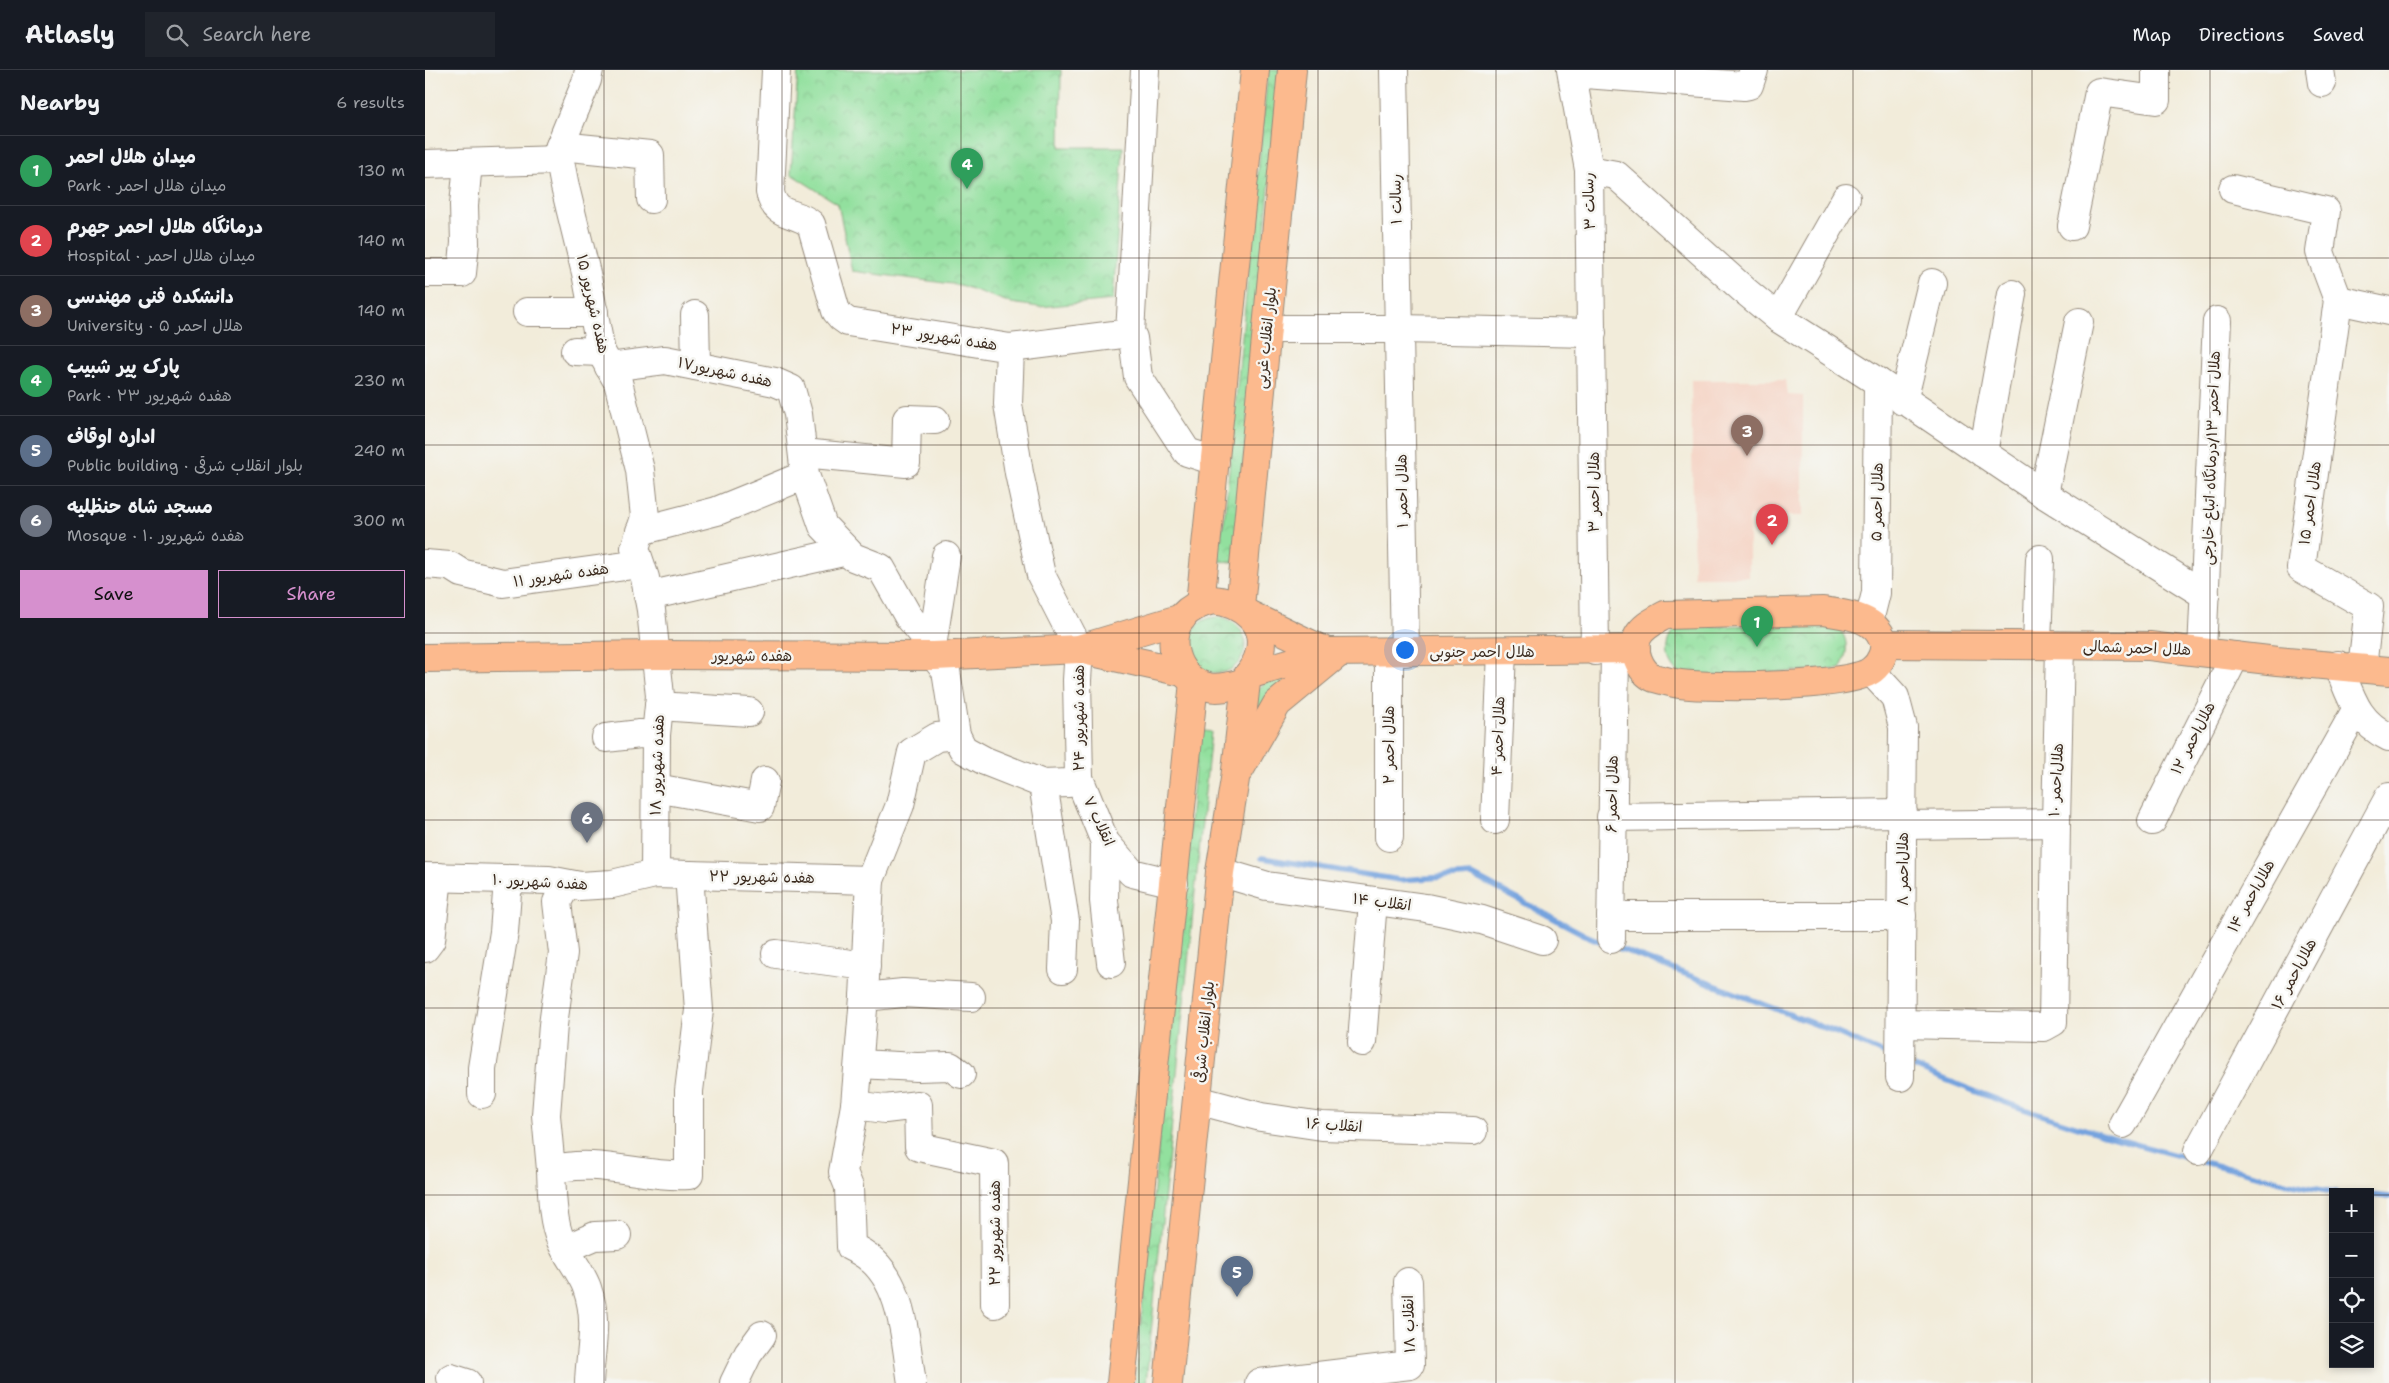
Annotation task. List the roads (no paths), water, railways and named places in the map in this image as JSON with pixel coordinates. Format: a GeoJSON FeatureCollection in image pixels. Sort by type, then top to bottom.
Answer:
{"type":"FeatureCollection","features":[{"type":"Feature","properties":{"kind":"main road"},"geometry":{"type":"LineString","coordinates":[[1191,611],[1215,461],[1255,70]]}},
{"type":"Feature","properties":{"kind":"main road","name":"بلوار انقلاب غربی"},"geometry":{"type":"LineString","coordinates":[[1245,611],[1267,329],[1292,70]]}},
{"type":"Feature","properties":{"kind":"main road"},"geometry":{"type":"LineString","coordinates":[[1213,600],[1227,601],[1245,611],[1257,626],[1261,649],[1247,679],[1222,688],[1208,687],[1189,677],[1175,657],[1173,646],[1177,627],[1191,611],[1213,600]]}},
{"type":"Feature","properties":{"kind":"main road","name":"هفده شهریور"},"geometry":{"type":"LineString","coordinates":[[1079,650],[1191,611]]}},
{"type":"Feature","properties":{"kind":"main road","name":"هلال احمر جنوبی"},"geometry":{"type":"LineString","coordinates":[[1245,611],[1334,652]]}},
{"type":"Feature","properties":{"kind":"main road"},"geometry":{"type":"LineString","coordinates":[[1823,611],[1869,621],[1879,629],[1885,644],[1883,656],[1871,671],[1842,680],[1815,684],[1680,684],[1652,677],[1639,664],[1615,650],[1638,636],[1648,624],[1665,615],[1823,611]]}},
{"type":"Feature","properties":{"kind":"main road","name":"هلال احمر شمالی"},"geometry":{"type":"LineString","coordinates":[[1885,644],[2149,646],[2389,671]]}},
{"type":"Feature","properties":{"kind":"main road","name":"هفده شهریور"},"geometry":{"type":"LineString","coordinates":[[425,658],[655,655],[934,656],[1079,650],[1189,677]]}},
{"type":"Feature","properties":{"kind":"main road","name":"هلال احمر جنوبی"},"geometry":{"type":"LineString","coordinates":[[1247,679],[1334,652],[1615,650]]}},
{"type":"Feature","properties":{"kind":"main road"},"geometry":{"type":"LineString","coordinates":[[1235,779],[1277,704],[1334,652]]}},
{"type":"Feature","properties":{"kind":"main road"},"geometry":{"type":"LineString","coordinates":[[1121,1383],[1174,883],[1189,677]]}},
{"type":"Feature","properties":{"kind":"main road","name":"بلوار انقلاب شرقی"},"geometry":{"type":"LineString","coordinates":[[1167,1383],[1221,872],[1247,679]]}},
{"type":"Feature","properties":{"kind":"street"},"geometry":{"type":"LineString","coordinates":[[560,153],[589,70]]}},
{"type":"Feature","properties":{"kind":"street","name":"هفده شهریور ۲۳"},"geometry":{"type":"LineString","coordinates":[[776,70],[770,192],[772,203],[777,209],[811,224],[836,311],[841,317],[848,322],[1010,348],[1008,404],[1019,473],[1041,575],[1079,650]]}},
{"type":"Feature","properties":{"kind":"street"},"geometry":{"type":"LineString","coordinates":[[1145,70],[1130,333],[1133,338],[1138,377],[1187,452],[1215,461]]}},
{"type":"Feature","properties":{"kind":"street","name":"رسالت ۱"},"geometry":{"type":"LineString","coordinates":[[1394,70],[1399,329]]}},
{"type":"Feature","properties":{"kind":"street"},"geometry":{"type":"LineString","coordinates":[[1572,72],[1744,86],[1749,85],[1754,70]]}},
{"type":"Feature","properties":{"kind":"street"},"geometry":{"type":"LineString","coordinates":[[2072,226],[2099,92],[2156,100],[2156,70]]}},
{"type":"Feature","properties":{"kind":"street","name":"رسالت ۳"},"geometry":{"type":"LineString","coordinates":[[1572,72],[1589,170],[1593,333]]}},
{"type":"Feature","properties":{"kind":"street"},"geometry":{"type":"LineString","coordinates":[[425,164],[468,164],[560,153],[650,155],[651,199]]}},
{"type":"Feature","properties":{"kind":"street","name":"هفده شهریور ۱۵"},"geometry":{"type":"LineString","coordinates":[[560,153],[605,360],[618,382],[640,470],[645,517],[635,548],[641,564],[648,596],[655,655]]}},
{"type":"Feature","properties":{"kind":"street"},"geometry":{"type":"LineString","coordinates":[[425,273],[462,273],[465,243],[464,205],[468,164]]}},
{"type":"Feature","properties":{"kind":"street"},"geometry":{"type":"LineString","coordinates":[[1589,170],[1616,175],[1744,290],[1778,318],[1878,382],[2044,494],[2205,595]]}},
{"type":"Feature","properties":{"kind":"street"},"geometry":{"type":"LineString","coordinates":[[2233,189],[2326,211],[2320,252],[2338,300],[2389,311]]}},
{"type":"Feature","properties":{"kind":"street"},"geometry":{"type":"LineString","coordinates":[[1778,318],[1845,198]]}},
{"type":"Feature","properties":{"kind":"street"},"geometry":{"type":"LineString","coordinates":[[1903,400],[1932,283]]}},
{"type":"Feature","properties":{"kind":"street"},"geometry":{"type":"LineString","coordinates":[[1983,453],[2012,294]]}},
{"type":"Feature","properties":{"kind":"street","name":"هلال احمر ۱۵"},"geometry":{"type":"LineString","coordinates":[[2338,300],[2301,568],[2369,607],[2378,615],[2350,666]]}},
{"type":"Feature","properties":{"kind":"street"},"geometry":{"type":"LineString","coordinates":[[527,312],[594,312]]}},
{"type":"Feature","properties":{"kind":"street"},"geometry":{"type":"LineString","coordinates":[[695,315],[696,366]]}},
{"type":"Feature","properties":{"kind":"street","name":"هلال احمر ۱۳/درمانگاه اتباع خارجی"},"geometry":{"type":"LineString","coordinates":[[2202,651],[2217,321]]}},
{"type":"Feature","properties":{"kind":"street"},"geometry":{"type":"LineString","coordinates":[[2044,494],[2079,322]]}},
{"type":"Feature","properties":{"kind":"street"},"geometry":{"type":"LineString","coordinates":[[1267,329],[1399,329],[1593,333]]}},
{"type":"Feature","properties":{"kind":"street","name":"هلال احمر ۱"},"geometry":{"type":"LineString","coordinates":[[1397,652],[1399,329]]}},
{"type":"Feature","properties":{"kind":"street"},"geometry":{"type":"LineString","coordinates":[[1010,348],[1130,333]]}},
{"type":"Feature","properties":{"kind":"street","name":"هلال احمر ۳"},"geometry":{"type":"LineString","coordinates":[[1593,333],[1615,650]]}},
{"type":"Feature","properties":{"kind":"street","name":"هفده شهریور۱۷"},"geometry":{"type":"LineString","coordinates":[[575,351],[605,360],[665,360],[775,382],[791,388],[798,414],[804,464],[823,526],[853,557],[881,568],[907,616],[923,634],[934,656]]}},
{"type":"Feature","properties":{"kind":"street","name":"هلال احمر ۵"},"geometry":{"type":"LineString","coordinates":[[1869,621],[1876,592],[1878,382]]}},
{"type":"Feature","properties":{"kind":"street"},"geometry":{"type":"LineString","coordinates":[[640,531],[717,510],[804,464],[906,463],[907,419],[935,420]]}},
{"type":"Feature","properties":{"kind":"street"},"geometry":{"type":"LineString","coordinates":[[648,596],[847,551]]}},
{"type":"Feature","properties":{"kind":"street"},"geometry":{"type":"LineString","coordinates":[[946,556],[933,640],[934,656],[947,671],[956,735],[963,749],[985,761],[1043,784],[1065,921],[1063,969]]}},
{"type":"Feature","properties":{"kind":"street","name":"هلال‌احمر ۱۰"},"geometry":{"type":"LineString","coordinates":[[1611,818],[1903,819],[2056,823],[2048,646],[2040,559]]}},
{"type":"Feature","properties":{"kind":"street","name":"هفده شهریور ۱۱"},"geometry":{"type":"LineString","coordinates":[[425,564],[450,566],[461,573],[503,583],[641,564]]}},
{"type":"Feature","properties":{"kind":"street","name":"هفده شهریور ۲۴"},"geometry":{"type":"LineString","coordinates":[[1043,784],[1068,783],[1079,778],[1077,680],[1079,650]]}},
{"type":"Feature","properties":{"kind":"street","name":"هلال احمر ۶"},"geometry":{"type":"LineString","coordinates":[[1615,650],[1611,818],[1611,927],[1902,916]]}},
{"type":"Feature","properties":{"kind":"street","name":"هلال احمر ۴"},"geometry":{"type":"LineString","coordinates":[[1495,820],[1501,651]]}},
{"type":"Feature","properties":{"kind":"street","name":"هلال احمر ۲"},"geometry":{"type":"LineString","coordinates":[[1389,837],[1397,652]]}},
{"type":"Feature","properties":{"kind":"street","name":"هفده شهریور ۱۸"},"geometry":{"type":"LineString","coordinates":[[655,655],[660,696],[656,735],[655,874]]}},
{"type":"Feature","properties":{"kind":"street","name":"هلال‌احمر ۱۲"},"geometry":{"type":"LineString","coordinates":[[2152,820],[2235,656]]}},
{"type":"Feature","properties":{"kind":"street"},"geometry":{"type":"LineString","coordinates":[[2350,666],[2356,710],[2375,730],[2389,737]]}},
{"type":"Feature","properties":{"kind":"street","name":"هلال‌احمر ۸"},"geometry":{"type":"LineString","coordinates":[[1871,671],[1895,697],[1903,727],[1900,1077]]}},
{"type":"Feature","properties":{"kind":"street"},"geometry":{"type":"LineString","coordinates":[[659,706],[749,712]]}},
{"type":"Feature","properties":{"kind":"street","name":"هلال‌احمر ۱۴"},"geometry":{"type":"LineString","coordinates":[[2123,1124],[2356,710]]}},
{"type":"Feature","properties":{"kind":"street"},"geometry":{"type":"LineString","coordinates":[[606,738],[639,734],[656,735]]}},
{"type":"Feature","properties":{"kind":"street"},"geometry":{"type":"LineString","coordinates":[[912,1383],[894,1290],[881,1267],[864,1252],[851,1247],[849,1187],[843,1172],[855,1105],[859,1064],[870,880],[900,805],[912,752],[937,737],[956,735]]}},
{"type":"Feature","properties":{"kind":"street","name":"انقلاب ۷"},"geometry":{"type":"LineString","coordinates":[[1079,778],[1105,842],[1132,873],[1174,883]]}},
{"type":"Feature","properties":{"kind":"street"},"geometry":{"type":"LineString","coordinates":[[656,788],[760,807],[765,781]]}},
{"type":"Feature","properties":{"kind":"street","name":"هلال‌احمر ۱۶"},"geometry":{"type":"LineString","coordinates":[[2198,1151],[2389,797]]}},
{"type":"Feature","properties":{"kind":"street"},"geometry":{"type":"LineString","coordinates":[[1901,1024],[2045,1026],[2053,1022],[2056,823]]}},
{"type":"Feature","properties":{"kind":"street"},"geometry":{"type":"LineString","coordinates":[[1105,842],[1104,902],[1111,963]]}},
{"type":"Feature","properties":{"kind":"street","name":"انقلاب ۱۴"},"geometry":{"type":"LineString","coordinates":[[1221,872],[1267,886],[1426,908],[1482,920],[1543,940]]}},
{"type":"Feature","properties":{"kind":"street","name":"هفده شهریور ۲۲"},"geometry":{"type":"LineString","coordinates":[[655,874],[870,880]]}},
{"type":"Feature","properties":{"kind":"street","name":"هفده شهریور ۱۰"},"geometry":{"type":"LineString","coordinates":[[432,877],[549,880],[580,886],[612,884],[655,874]]}},
{"type":"Feature","properties":{"kind":"street"},"geometry":{"type":"LineString","coordinates":[[551,1170],[566,1166],[592,1166],[645,1171],[668,1177],[689,1175],[689,1091],[699,1010],[689,875]]}},
{"type":"Feature","properties":{"kind":"street"},"geometry":{"type":"LineString","coordinates":[[425,948],[431,940],[432,877]]}},
{"type":"Feature","properties":{"kind":"street"},"geometry":{"type":"LineString","coordinates":[[482,1094],[482,1068],[504,932],[508,880]]}},
{"type":"Feature","properties":{"kind":"street"},"geometry":{"type":"LineString","coordinates":[[567,884],[557,902],[563,953],[553,1024],[546,1115],[553,1205],[560,1240],[587,1287],[592,1314],[594,1342],[589,1383]]}},
{"type":"Feature","properties":{"kind":"street"},"geometry":{"type":"LineString","coordinates":[[1362,1042],[1373,901]]}},
{"type":"Feature","properties":{"kind":"street"},"geometry":{"type":"LineString","coordinates":[[776,954],[866,966]]}},
{"type":"Feature","properties":{"kind":"street"},"geometry":{"type":"LineString","coordinates":[[864,998],[903,993],[971,997]]}},
{"type":"Feature","properties":{"kind":"street"},"geometry":{"type":"LineString","coordinates":[[859,1064],[917,1067],[951,1066],[961,1074]]}},
{"type":"Feature","properties":{"kind":"street","name":"انقلاب ۱۶"},"geometry":{"type":"LineString","coordinates":[[1197,1100],[1261,1117],[1322,1126],[1473,1131]]}},
{"type":"Feature","properties":{"kind":"street","name":"هفده شهریور ۲۲"},"geometry":{"type":"LineString","coordinates":[[855,1105],[885,1109],[918,1105],[919,1147],[994,1163],[995,1304]]}},
{"type":"Feature","properties":{"kind":"street"},"geometry":{"type":"LineString","coordinates":[[565,1249],[595,1236],[617,1235]]}},
{"type":"Feature","properties":{"kind":"street","name":"انقلاب ۱۸"},"geometry":{"type":"LineString","coordinates":[[1259,1383],[1411,1365],[1408,1282]]}},
{"type":"Feature","properties":{"kind":"street"},"geometry":{"type":"LineString","coordinates":[[734,1383],[748,1354],[762,1335]]}},
{"type":"Feature","properties":{"kind":"waterway"},"geometry":{"type":"LineString","coordinates":[[1262,858],[1400,880],[1472,875],[1585,935],[1604,943]]}},
{"type":"Feature","properties":{"kind":"waterway"},"geometry":{"type":"LineString","coordinates":[[1613,946],[1830,1030],[1892,1057]]}},
{"type":"Feature","properties":{"kind":"waterway"},"geometry":{"type":"LineString","coordinates":[[1908,1064],[1986,1096],[2106,1136],[2282,1182],[2329,1191]]}},
{"type":"Feature","properties":{"kind":"waterway"},"geometry":{"type":"LineString","coordinates":[[2374,1195],[2389,1197]]}},
{"type":"Feature","properties":{"kind":"place","name":"پارک پیر شبیب"},"geometry":{"type":"Point","coordinates":[967,189]}},
{"type":"Feature","properties":{"kind":"place","name":"دانشکده فنی مهندسی"},"geometry":{"type":"Point","coordinates":[1747,456]}},
{"type":"Feature","properties":{"kind":"place","name":"درمانگاه هلال احمر جهرم"},"geometry":{"type":"Point","coordinates":[1772,545]}},
{"type":"Feature","properties":{"kind":"place","name":"میدان هلال احمر"},"geometry":{"type":"Point","coordinates":[1757,647]}},
{"type":"Feature","properties":{"kind":"place","name":"مسجد شاه حنظلیه"},"geometry":{"type":"Point","coordinates":[587,843]}},
{"type":"Feature","properties":{"kind":"place","name":"اداره اوقاف"},"geometry":{"type":"Point","coordinates":[1237,1297]}}]}
